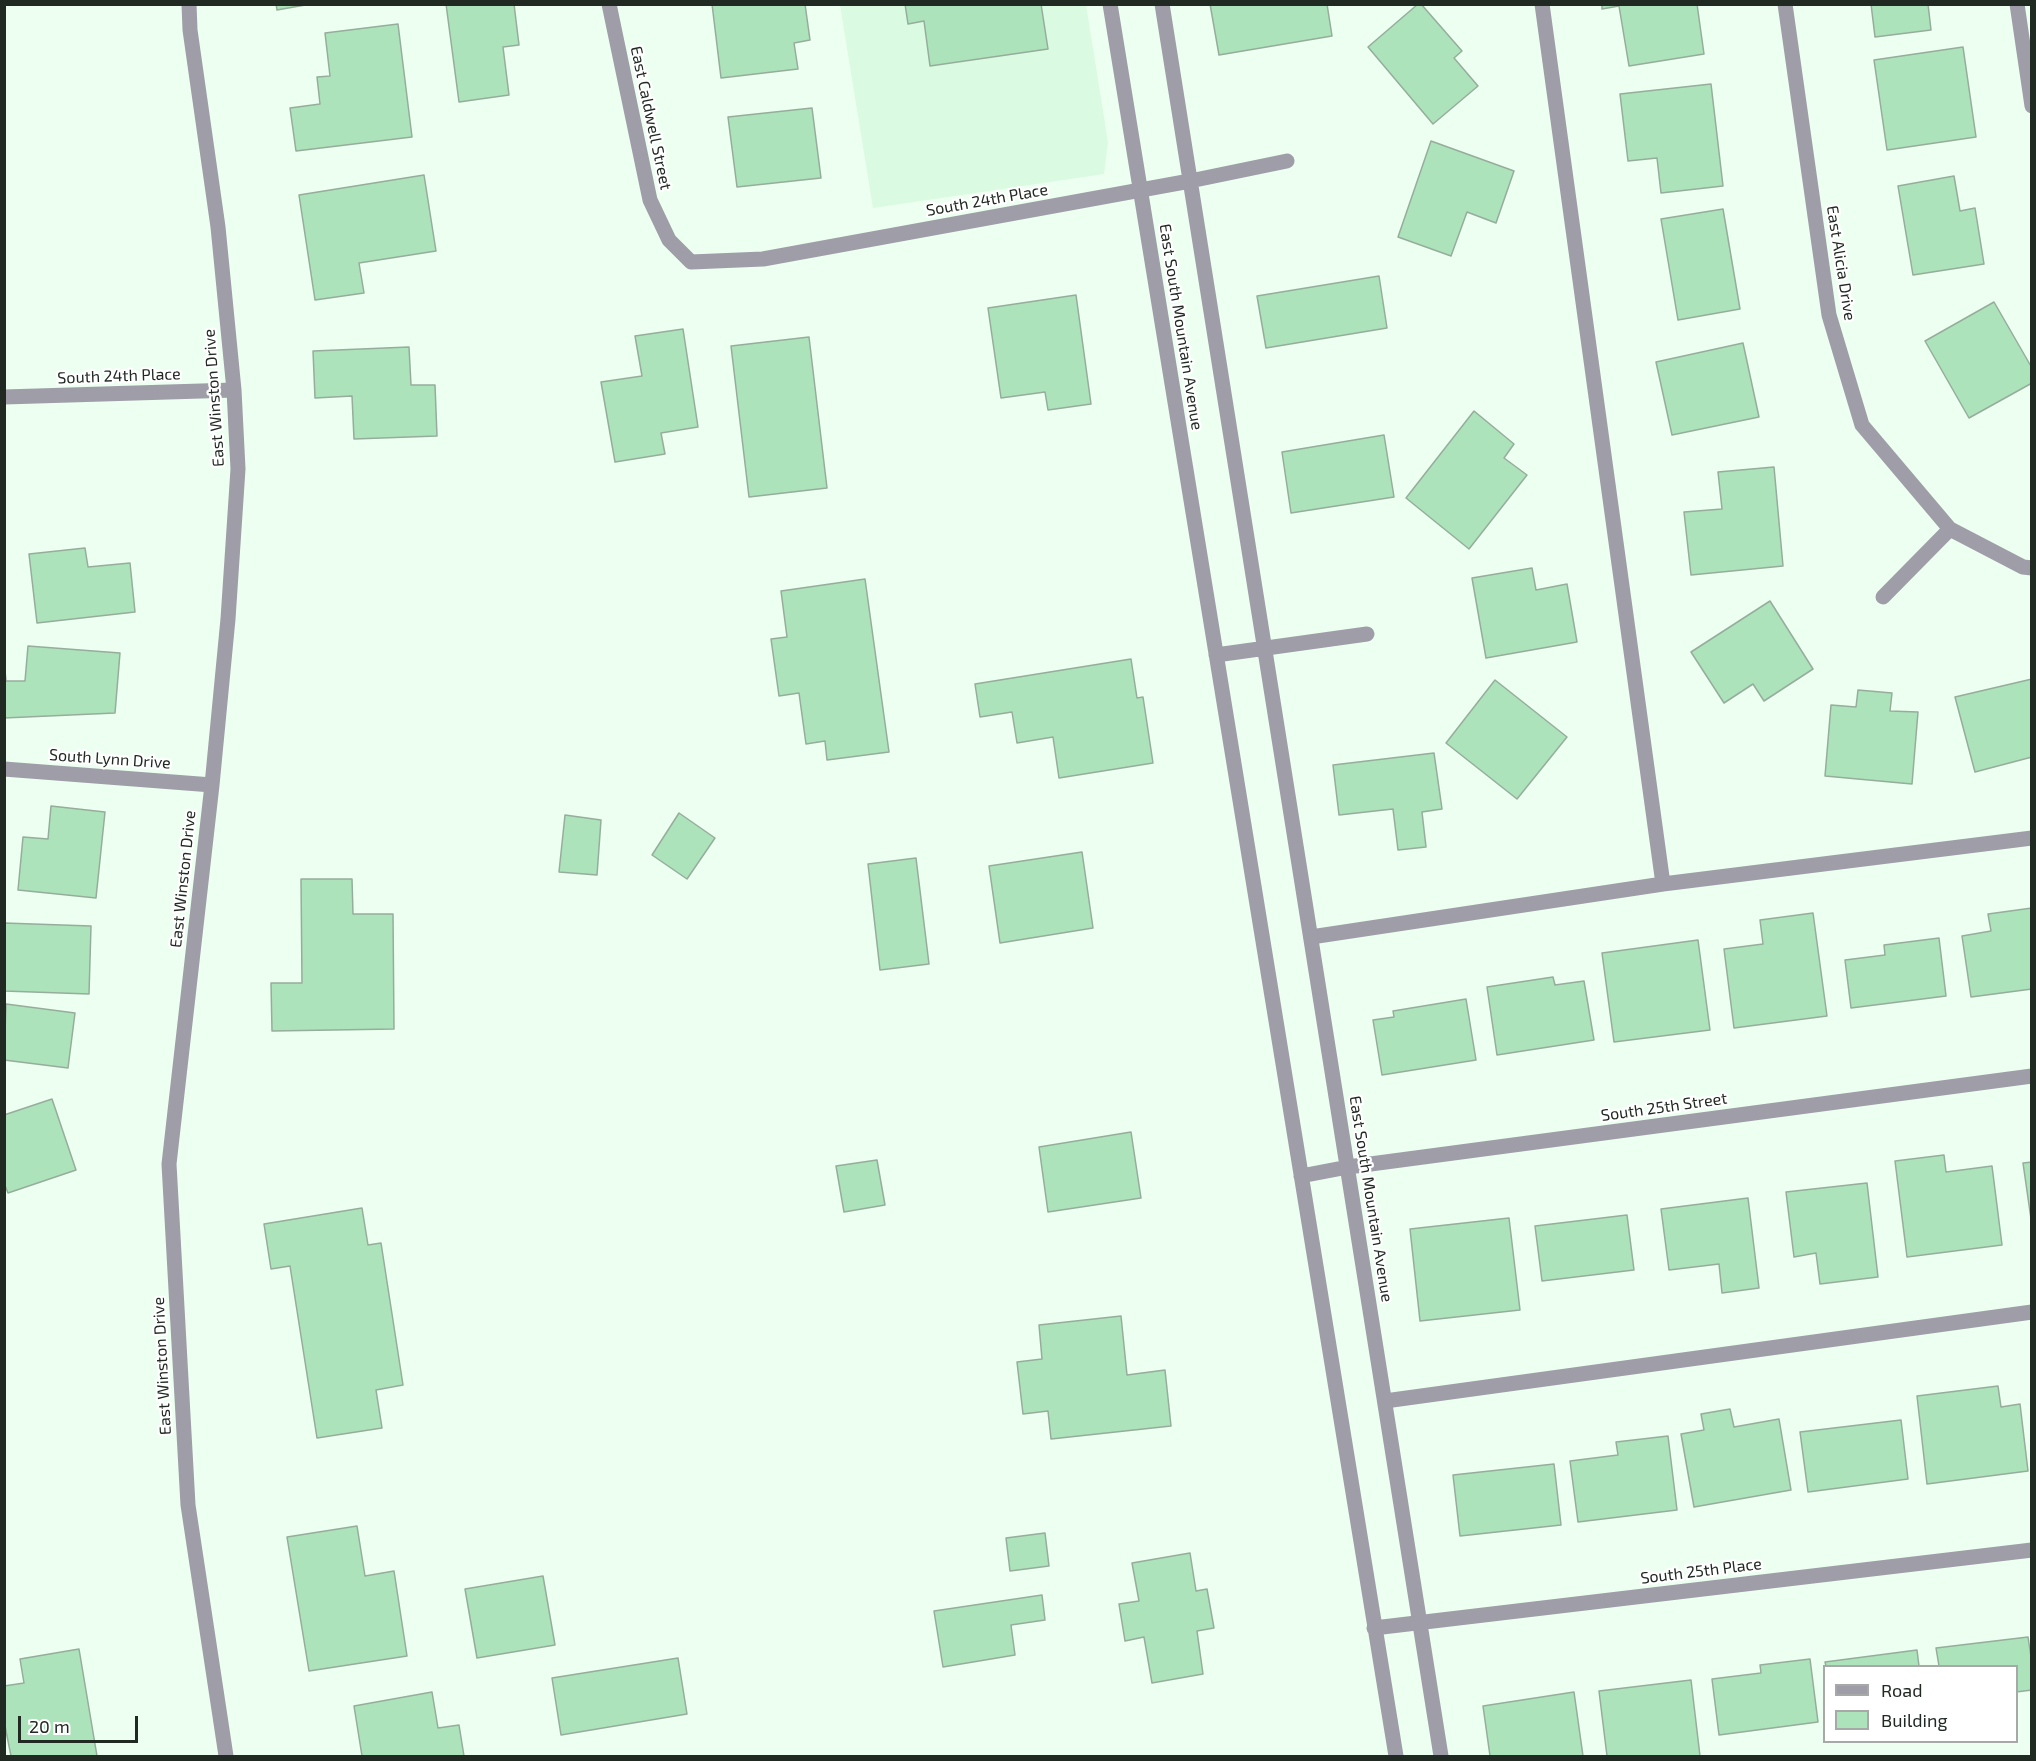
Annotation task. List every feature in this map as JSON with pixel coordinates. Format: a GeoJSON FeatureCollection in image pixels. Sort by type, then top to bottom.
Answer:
{"type":"FeatureCollection","features":[{"type":"Feature","properties":{"kind":"street","name":"East Winston Drive"},"geometry":{"type":"LineString","coordinates":[[189,4],[190,30],[218,227],[234,390],[237,481],[228,619],[212,785],[169,1164],[188,1505],[226,1756]]}},
{"type":"Feature","properties":{"kind":"street","name":"East Caldwell Street"},"geometry":{"type":"LineString","coordinates":[[609,4],[650,200],[669,240],[692,262]]}},
{"type":"Feature","properties":{"kind":"street","name":"East South Mountain Avenue"},"geometry":{"type":"LineString","coordinates":[[1110,4],[1396,1756]]}},
{"type":"Feature","properties":{"kind":"street","name":"East South Mountain Avenue"},"geometry":{"type":"LineString","coordinates":[[1162,4],[1442,1756]]}},
{"type":"Feature","properties":{"kind":"street"},"geometry":{"type":"LineString","coordinates":[[1542,4],[1664,884]]}},
{"type":"Feature","properties":{"kind":"street","name":"East Alicia Drive"},"geometry":{"type":"LineString","coordinates":[[1785,4],[1829,315],[1862,425],[1950,528]]}},
{"type":"Feature","properties":{"kind":"street"},"geometry":{"type":"LineString","coordinates":[[2017,4],[2031,106]]}},
{"type":"Feature","properties":{"kind":"street","name":"South 24th Place"},"geometry":{"type":"LineString","coordinates":[[692,262],[763,259],[1190,181],[1287,161]]}},
{"type":"Feature","properties":{"kind":"street","name":"South 24th Place"},"geometry":{"type":"LineString","coordinates":[[4,398],[234,390]]}},
{"type":"Feature","properties":{"kind":"street"},"geometry":{"type":"LineString","coordinates":[[1883,597],[1950,528],[2023,567],[2031,568]]}},
{"type":"Feature","properties":{"kind":"street"},"geometry":{"type":"LineString","coordinates":[[1216,655],[1367,634]]}},
{"type":"Feature","properties":{"kind":"street","name":"South Lynn Drive"},"geometry":{"type":"LineString","coordinates":[[4,769],[212,785]]}},
{"type":"Feature","properties":{"kind":"street"},"geometry":{"type":"LineString","coordinates":[[1311,937],[1664,884],[2031,838]]}},
{"type":"Feature","properties":{"kind":"street","name":"South 25th Street"},"geometry":{"type":"LineString","coordinates":[[1301,1176],[1348,1167],[2031,1076]]}},
{"type":"Feature","properties":{"kind":"street"},"geometry":{"type":"LineString","coordinates":[[1385,1401],[2031,1312]]}},
{"type":"Feature","properties":{"kind":"street","name":"South 25th Place"},"geometry":{"type":"LineString","coordinates":[[1374,1628],[2031,1550]]}},
{"type":"Feature","properties":{"kind":"shaded area"},"geometry":{"type":"Polygon","coordinates":[[[840,5],[1086,5],[1108,142],[1104,174],[873,208],[840,5]]]}},
{"type":"Feature","properties":{"kind":"building"},"geometry":{"type":"Polygon","coordinates":[[[276,4],[311,4],[277,10],[276,4]]]}},
{"type":"Feature","properties":{"kind":"building"},"geometry":{"type":"Polygon","coordinates":[[[446,4],[514,4],[519,45],[503,47],[509,95],[459,102],[446,4]]]}},
{"type":"Feature","properties":{"kind":"building"},"geometry":{"type":"Polygon","coordinates":[[[712,4],[805,4],[810,40],[794,43],[798,69],[721,78],[712,4]]]}},
{"type":"Feature","properties":{"kind":"building"},"geometry":{"type":"Polygon","coordinates":[[[905,4],[1041,4],[1048,49],[930,66],[924,21],[908,24],[905,4]]]}},
{"type":"Feature","properties":{"kind":"building"},"geometry":{"type":"Polygon","coordinates":[[[1210,4],[1327,4],[1332,36],[1219,55],[1210,4]]]}},
{"type":"Feature","properties":{"kind":"building"},"geometry":{"type":"Polygon","coordinates":[[[1418,4],[1421,4],[1462,51],[1454,58],[1478,86],[1433,124],[1368,47],[1418,4]]]}},
{"type":"Feature","properties":{"kind":"building"},"geometry":{"type":"Polygon","coordinates":[[[1602,4],[1697,4],[1704,54],[1629,66],[1619,6],[1602,9],[1602,4]]]}},
{"type":"Feature","properties":{"kind":"building"},"geometry":{"type":"Polygon","coordinates":[[[1871,4],[1928,4],[1931,30],[1875,37],[1871,4]]]}},
{"type":"Feature","properties":{"kind":"building"},"geometry":{"type":"Polygon","coordinates":[[[398,24],[412,137],[296,151],[290,108],[320,104],[317,77],[330,76],[325,33],[398,24]]]}},
{"type":"Feature","properties":{"kind":"building"},"geometry":{"type":"Polygon","coordinates":[[[1963,47],[1976,137],[1887,150],[1874,60],[1963,47]]]}},
{"type":"Feature","properties":{"kind":"building"},"geometry":{"type":"Polygon","coordinates":[[[1711,84],[1723,186],[1661,193],[1657,158],[1628,161],[1620,94],[1711,84]]]}},
{"type":"Feature","properties":{"kind":"building"},"geometry":{"type":"Polygon","coordinates":[[[812,108],[821,178],[737,187],[728,117],[812,108]]]}},
{"type":"Feature","properties":{"kind":"building"},"geometry":{"type":"Polygon","coordinates":[[[1431,141],[1514,171],[1496,223],[1467,212],[1451,256],[1398,237],[1431,141]]]}},
{"type":"Feature","properties":{"kind":"building"},"geometry":{"type":"Polygon","coordinates":[[[424,175],[436,251],[359,263],[364,293],[315,300],[299,195],[424,175]]]}},
{"type":"Feature","properties":{"kind":"building"},"geometry":{"type":"Polygon","coordinates":[[[1954,176],[1960,211],[1975,208],[1984,264],[1913,275],[1898,186],[1954,176]]]}},
{"type":"Feature","properties":{"kind":"building"},"geometry":{"type":"Polygon","coordinates":[[[1723,209],[1740,309],[1678,320],[1661,219],[1723,209]]]}},
{"type":"Feature","properties":{"kind":"building"},"geometry":{"type":"Polygon","coordinates":[[[1379,276],[1387,328],[1266,348],[1257,296],[1379,276]]]}},
{"type":"Feature","properties":{"kind":"building"},"geometry":{"type":"Polygon","coordinates":[[[1076,295],[1091,404],[1048,410],[1045,392],[1001,398],[988,308],[1076,295]]]}},
{"type":"Feature","properties":{"kind":"building"},"geometry":{"type":"Polygon","coordinates":[[[1994,302],[2032,368],[2032,383],[1969,418],[1925,341],[1994,302]]]}},
{"type":"Feature","properties":{"kind":"building"},"geometry":{"type":"Polygon","coordinates":[[[683,329],[698,427],[661,433],[665,454],[615,462],[601,382],[642,376],[635,336],[683,329]]]}},
{"type":"Feature","properties":{"kind":"building"},"geometry":{"type":"Polygon","coordinates":[[[809,337],[827,488],[749,497],[731,346],[809,337]]]}},
{"type":"Feature","properties":{"kind":"building"},"geometry":{"type":"Polygon","coordinates":[[[1743,343],[1759,417],[1672,435],[1656,362],[1743,343]]]}},
{"type":"Feature","properties":{"kind":"building"},"geometry":{"type":"Polygon","coordinates":[[[409,347],[411,385],[435,385],[437,436],[354,439],[352,396],[315,398],[313,351],[409,347]]]}},
{"type":"Feature","properties":{"kind":"building"},"geometry":{"type":"Polygon","coordinates":[[[1474,411],[1514,444],[1504,458],[1527,475],[1469,549],[1406,498],[1474,411]]]}},
{"type":"Feature","properties":{"kind":"building"},"geometry":{"type":"Polygon","coordinates":[[[1384,435],[1394,497],[1291,513],[1282,452],[1384,435]]]}},
{"type":"Feature","properties":{"kind":"building"},"geometry":{"type":"Polygon","coordinates":[[[1774,467],[1783,566],[1691,575],[1684,512],[1722,509],[1718,472],[1774,467]]]}},
{"type":"Feature","properties":{"kind":"building"},"geometry":{"type":"Polygon","coordinates":[[[85,548],[88,567],[130,563],[135,612],[37,623],[29,554],[85,548]]]}},
{"type":"Feature","properties":{"kind":"building"},"geometry":{"type":"Polygon","coordinates":[[[1532,568],[1536,590],[1567,584],[1577,642],[1486,658],[1472,578],[1532,568]]]}},
{"type":"Feature","properties":{"kind":"building"},"geometry":{"type":"Polygon","coordinates":[[[865,579],[889,752],[827,760],[825,741],[806,744],[799,693],[779,696],[771,639],[787,637],[781,591],[865,579]]]}},
{"type":"Feature","properties":{"kind":"building"},"geometry":{"type":"Polygon","coordinates":[[[1770,601],[1813,669],[1764,701],[1753,684],[1724,703],[1691,652],[1770,601]]]}},
{"type":"Feature","properties":{"kind":"building"},"geometry":{"type":"Polygon","coordinates":[[[28,646],[120,653],[115,713],[4,718],[4,660],[6,681],[25,681],[28,646]]]}},
{"type":"Feature","properties":{"kind":"building"},"geometry":{"type":"Polygon","coordinates":[[[1131,659],[1137,698],[1143,697],[1153,763],[1059,778],[1053,737],[1017,743],[1012,712],[980,717],[975,684],[1131,659]]]}},
{"type":"Feature","properties":{"kind":"building"},"geometry":{"type":"Polygon","coordinates":[[[2032,679],[2032,757],[1975,772],[1955,697],[2032,679]]]}},
{"type":"Feature","properties":{"kind":"building"},"geometry":{"type":"Polygon","coordinates":[[[1495,680],[1567,737],[1517,799],[1446,743],[1495,680]]]}},
{"type":"Feature","properties":{"kind":"building"},"geometry":{"type":"Polygon","coordinates":[[[1858,690],[1892,693],[1890,711],[1918,712],[1912,784],[1825,776],[1831,705],[1856,707],[1858,690]]]}},
{"type":"Feature","properties":{"kind":"building"},"geometry":{"type":"Polygon","coordinates":[[[1434,753],[1442,809],[1422,812],[1426,847],[1398,850],[1393,809],[1339,815],[1333,765],[1434,753]]]}},
{"type":"Feature","properties":{"kind":"building"},"geometry":{"type":"Polygon","coordinates":[[[51,806],[105,812],[96,898],[18,890],[23,837],[48,839],[51,806]]]}},
{"type":"Feature","properties":{"kind":"building"},"geometry":{"type":"Polygon","coordinates":[[[679,813],[715,838],[687,879],[652,855],[679,813]]]}},
{"type":"Feature","properties":{"kind":"building"},"geometry":{"type":"Polygon","coordinates":[[[565,815],[601,820],[597,875],[559,872],[565,815]]]}},
{"type":"Feature","properties":{"kind":"building"},"geometry":{"type":"Polygon","coordinates":[[[1082,852],[1093,928],[1000,943],[989,866],[1082,852]]]}},
{"type":"Feature","properties":{"kind":"building"},"geometry":{"type":"Polygon","coordinates":[[[916,858],[929,964],[880,970],[868,864],[916,858]]]}},
{"type":"Feature","properties":{"kind":"building"},"geometry":{"type":"Polygon","coordinates":[[[301,879],[352,879],[353,914],[393,914],[394,1029],[272,1031],[271,983],[302,983],[301,879]]]}},
{"type":"Feature","properties":{"kind":"building"},"geometry":{"type":"Polygon","coordinates":[[[2032,908],[2032,989],[1971,997],[1962,936],[1991,931],[1988,914],[2032,908]]]}},
{"type":"Feature","properties":{"kind":"building"},"geometry":{"type":"Polygon","coordinates":[[[1813,913],[1827,1016],[1734,1028],[1724,949],[1763,944],[1760,920],[1813,913]]]}},
{"type":"Feature","properties":{"kind":"building"},"geometry":{"type":"Polygon","coordinates":[[[4,923],[91,926],[89,994],[4,991],[4,923]]]}},
{"type":"Feature","properties":{"kind":"building"},"geometry":{"type":"Polygon","coordinates":[[[1939,938],[1946,996],[1851,1008],[1845,960],[1885,955],[1884,945],[1939,938]]]}},
{"type":"Feature","properties":{"kind":"building"},"geometry":{"type":"Polygon","coordinates":[[[1698,940],[1710,1030],[1614,1042],[1602,953],[1698,940]]]}},
{"type":"Feature","properties":{"kind":"building"},"geometry":{"type":"Polygon","coordinates":[[[1553,977],[1555,985],[1584,981],[1594,1040],[1497,1055],[1487,987],[1553,977]]]}},
{"type":"Feature","properties":{"kind":"building"},"geometry":{"type":"Polygon","coordinates":[[[1466,999],[1476,1060],[1382,1075],[1373,1020],[1394,1017],[1393,1011],[1466,999]]]}},
{"type":"Feature","properties":{"kind":"building"},"geometry":{"type":"Polygon","coordinates":[[[6,1004],[75,1013],[68,1068],[4,1060],[6,1004]]]}},
{"type":"Feature","properties":{"kind":"building"},"geometry":{"type":"Polygon","coordinates":[[[52,1099],[76,1170],[8,1193],[4,1183],[4,1115],[52,1099]]]}},
{"type":"Feature","properties":{"kind":"building"},"geometry":{"type":"Polygon","coordinates":[[[1131,1132],[1141,1198],[1048,1212],[1039,1147],[1131,1132]]]}},
{"type":"Feature","properties":{"kind":"building"},"geometry":{"type":"Polygon","coordinates":[[[1944,1155],[1946,1172],[1992,1166],[2002,1245],[1907,1257],[1895,1161],[1944,1155]]]}},
{"type":"Feature","properties":{"kind":"building"},"geometry":{"type":"Polygon","coordinates":[[[877,1160],[885,1205],[844,1212],[836,1166],[877,1160]]]}},
{"type":"Feature","properties":{"kind":"building"},"geometry":{"type":"Polygon","coordinates":[[[2032,1162],[2032,1219],[2031,1219],[2023,1163],[2032,1162]]]}},
{"type":"Feature","properties":{"kind":"building"},"geometry":{"type":"Polygon","coordinates":[[[1867,1183],[1878,1277],[1820,1284],[1816,1253],[1794,1257],[1786,1192],[1867,1183]]]}},
{"type":"Feature","properties":{"kind":"building"},"geometry":{"type":"Polygon","coordinates":[[[1748,1198],[1759,1288],[1722,1293],[1719,1264],[1669,1270],[1661,1209],[1748,1198]]]}},
{"type":"Feature","properties":{"kind":"building"},"geometry":{"type":"Polygon","coordinates":[[[362,1208],[368,1245],[381,1243],[403,1385],[376,1390],[382,1428],[317,1438],[290,1266],[271,1269],[264,1224],[362,1208]]]}},
{"type":"Feature","properties":{"kind":"building"},"geometry":{"type":"Polygon","coordinates":[[[1627,1215],[1634,1270],[1542,1281],[1535,1226],[1627,1215]]]}},
{"type":"Feature","properties":{"kind":"building"},"geometry":{"type":"Polygon","coordinates":[[[1509,1218],[1520,1310],[1420,1321],[1410,1229],[1509,1218]]]}},
{"type":"Feature","properties":{"kind":"building"},"geometry":{"type":"Polygon","coordinates":[[[1121,1316],[1127,1375],[1165,1370],[1171,1426],[1051,1439],[1048,1411],[1023,1414],[1017,1362],[1042,1359],[1039,1325],[1121,1316]]]}},
{"type":"Feature","properties":{"kind":"building"},"geometry":{"type":"Polygon","coordinates":[[[1998,1386],[2001,1407],[2020,1404],[2028,1471],[1927,1484],[1917,1396],[1998,1386]]]}},
{"type":"Feature","properties":{"kind":"building"},"geometry":{"type":"Polygon","coordinates":[[[1730,1409],[1734,1427],[1779,1419],[1791,1490],[1694,1507],[1681,1434],[1704,1430],[1701,1414],[1730,1409]]]}},
{"type":"Feature","properties":{"kind":"building"},"geometry":{"type":"Polygon","coordinates":[[[1901,1420],[1908,1479],[1808,1492],[1800,1432],[1901,1420]]]}},
{"type":"Feature","properties":{"kind":"building"},"geometry":{"type":"Polygon","coordinates":[[[1668,1436],[1677,1510],[1578,1522],[1570,1461],[1618,1455],[1616,1442],[1668,1436]]]}},
{"type":"Feature","properties":{"kind":"building"},"geometry":{"type":"Polygon","coordinates":[[[1554,1464],[1561,1525],[1460,1536],[1453,1475],[1554,1464]]]}},
{"type":"Feature","properties":{"kind":"building"},"geometry":{"type":"Polygon","coordinates":[[[357,1526],[365,1576],[394,1571],[407,1656],[309,1671],[287,1537],[357,1526]]]}},
{"type":"Feature","properties":{"kind":"building"},"geometry":{"type":"Polygon","coordinates":[[[1045,1533],[1049,1566],[1010,1571],[1006,1538],[1045,1533]]]}},
{"type":"Feature","properties":{"kind":"building"},"geometry":{"type":"Polygon","coordinates":[[[1190,1553],[1196,1591],[1207,1589],[1214,1628],[1197,1631],[1203,1674],[1152,1683],[1144,1637],[1125,1641],[1119,1604],[1139,1601],[1132,1563],[1190,1553]]]}},
{"type":"Feature","properties":{"kind":"building"},"geometry":{"type":"Polygon","coordinates":[[[543,1576],[555,1645],[477,1658],[465,1589],[543,1576]]]}},
{"type":"Feature","properties":{"kind":"building"},"geometry":{"type":"Polygon","coordinates":[[[1042,1595],[1045,1620],[1011,1625],[1015,1655],[943,1667],[934,1611],[1042,1595]]]}},
{"type":"Feature","properties":{"kind":"building"},"geometry":{"type":"Polygon","coordinates":[[[2028,1637],[2032,1663],[2032,1690],[2018,1692],[2018,1665],[1939,1665],[1936,1648],[2028,1637]]]}},
{"type":"Feature","properties":{"kind":"building"},"geometry":{"type":"Polygon","coordinates":[[[79,1649],[97,1756],[11,1756],[4,1721],[4,1686],[24,1683],[20,1659],[79,1649]]]}},
{"type":"Feature","properties":{"kind":"building"},"geometry":{"type":"Polygon","coordinates":[[[1917,1650],[1919,1665],[1826,1665],[1825,1662],[1917,1650]]]}},
{"type":"Feature","properties":{"kind":"building"},"geometry":{"type":"Polygon","coordinates":[[[678,1658],[687,1714],[561,1735],[552,1678],[678,1658]]]}},
{"type":"Feature","properties":{"kind":"building"},"geometry":{"type":"Polygon","coordinates":[[[1810,1659],[1818,1722],[1719,1735],[1712,1679],[1761,1673],[1760,1665],[1810,1659]]]}},
{"type":"Feature","properties":{"kind":"building"},"geometry":{"type":"Polygon","coordinates":[[[1691,1680],[1700,1756],[1607,1756],[1599,1691],[1691,1680]]]}},
{"type":"Feature","properties":{"kind":"building"},"geometry":{"type":"Polygon","coordinates":[[[432,1692],[438,1728],[459,1725],[464,1756],[362,1756],[354,1706],[432,1692]]]}},
{"type":"Feature","properties":{"kind":"building"},"geometry":{"type":"Polygon","coordinates":[[[1574,1692],[1583,1756],[1490,1756],[1483,1706],[1574,1692]]]}}]}
